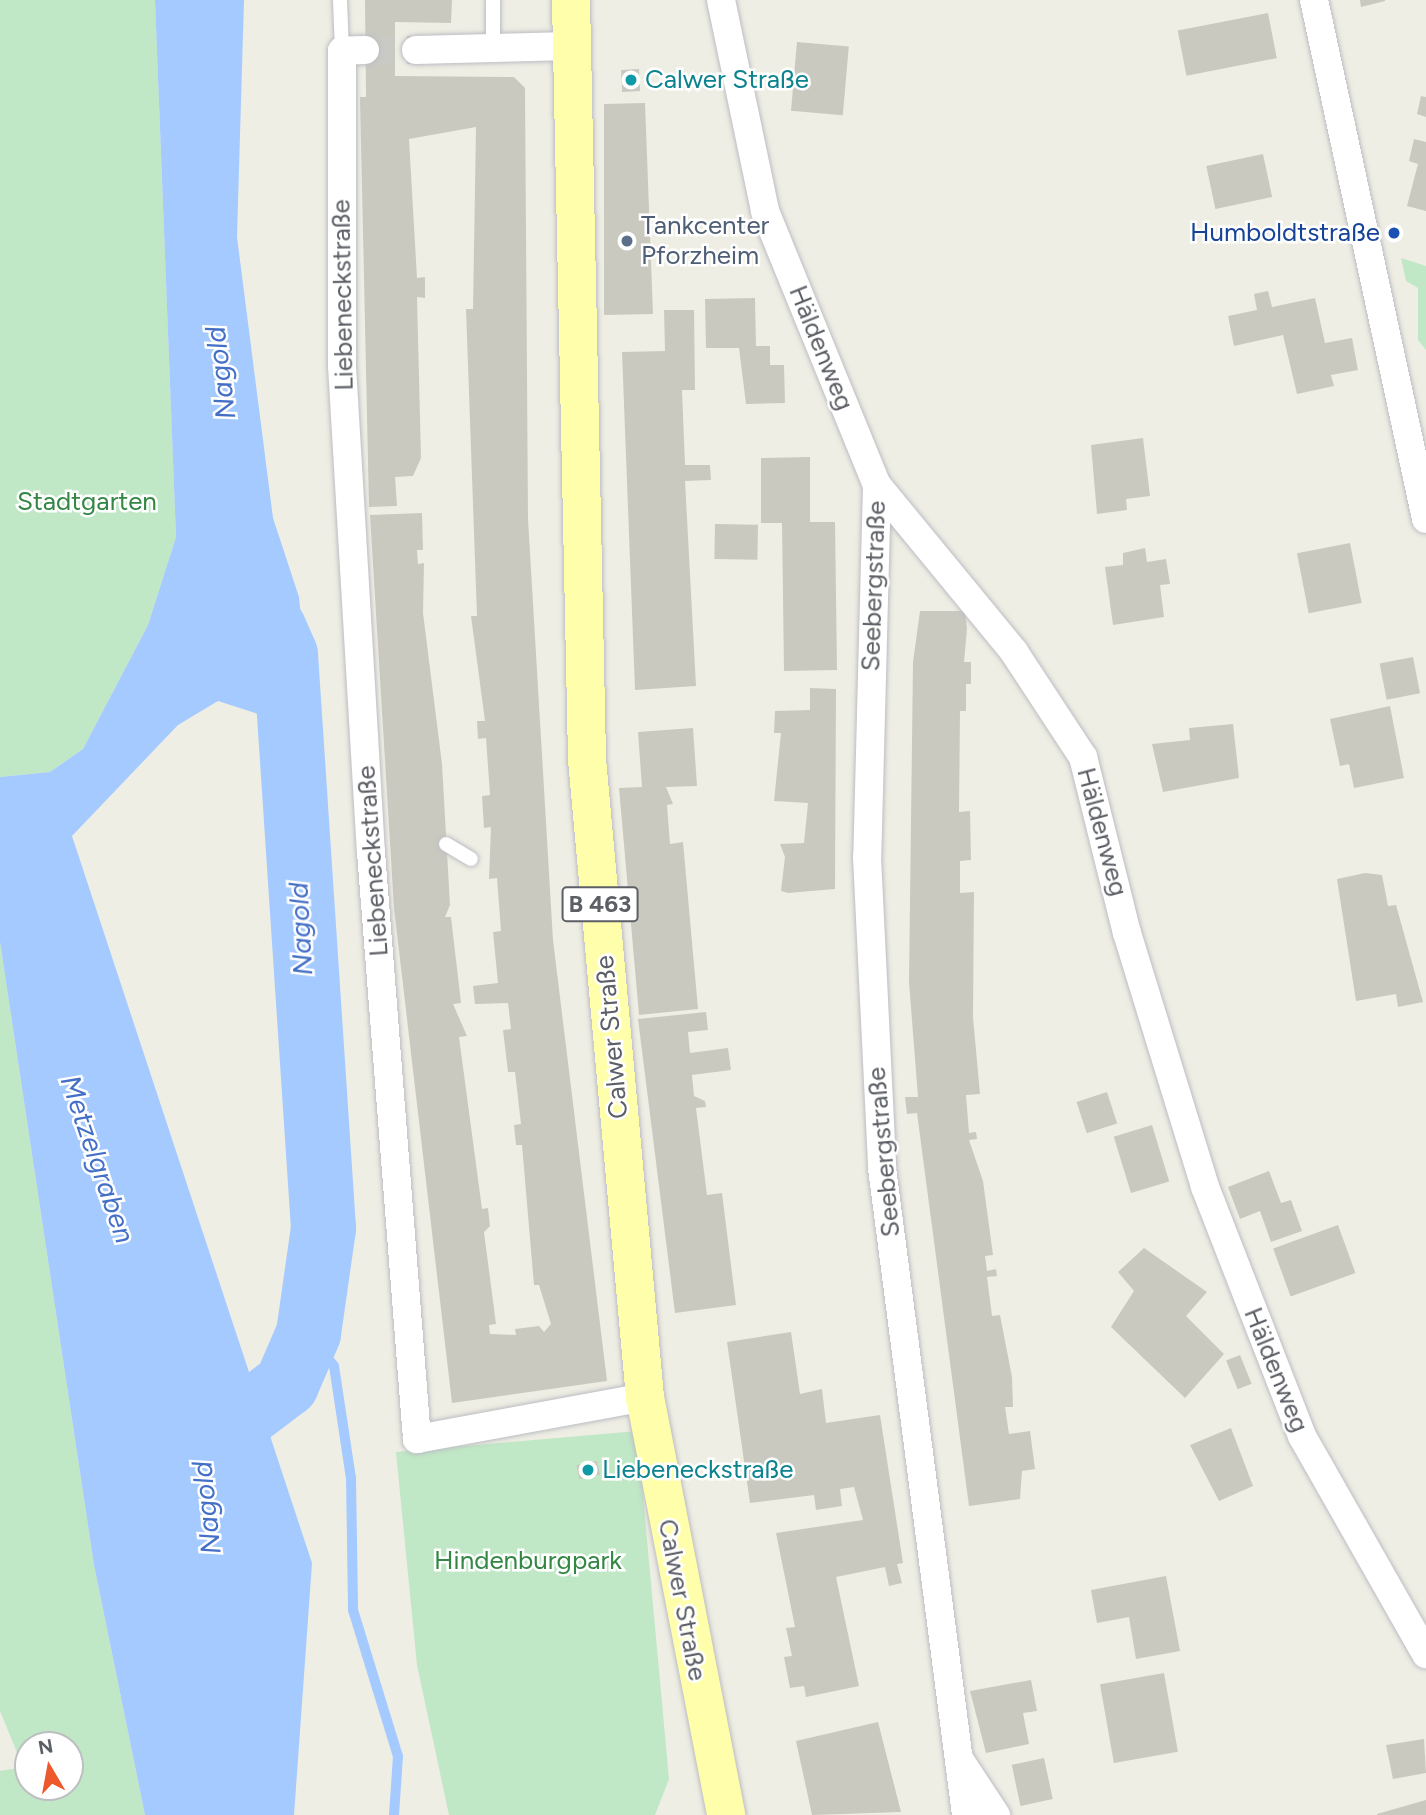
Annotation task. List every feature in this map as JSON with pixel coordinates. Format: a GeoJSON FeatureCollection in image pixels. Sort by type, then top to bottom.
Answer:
{"type":"FeatureCollection","features":[{"type":"Feature","properties":{"kind":"main road","name":"Calwer Straße"},"geometry":{"type":"LineString","coordinates":[[571,0],[587,759],[645,1397],[726,1815]]}},
{"type":"Feature","properties":{"kind":"street","name":"Häldenweg"},"geometry":{"type":"LineString","coordinates":[[721,0],[765,211],[877,485],[1014,652],[1083,757],[1127,933],[1205,1187],[1301,1436],[1426,1654]]}},
{"type":"Feature","properties":{"kind":"street"},"geometry":{"type":"LineString","coordinates":[[1314,0],[1418,426],[1426,519]]}},
{"type":"Feature","properties":{"kind":"street"},"geometry":{"type":"LineString","coordinates":[[416,50],[570,46]]}},
{"type":"Feature","properties":{"kind":"street","name":"Liebeneckstraße"},"geometry":{"type":"LineString","coordinates":[[353,51],[342,366],[381,851],[417,1439],[645,1397]]}},
{"type":"Feature","properties":{"kind":"street","name":"Seebergstraße"},"geometry":{"type":"LineString","coordinates":[[877,485],[867,857],[881,1168],[965,1815]]}},
{"type":"Feature","properties":{"kind":"street"},"geometry":{"type":"LineString","coordinates":[[956,1754],[996,1815]]}},
{"type":"Feature","properties":{"kind":"lane","name":"Liebeneckstraße"},"geometry":{"type":"LineString","coordinates":[[340,0],[353,51]]}},
{"type":"Feature","properties":{"kind":"lane"},"geometry":{"type":"LineString","coordinates":[[492,0],[493,48]]}},
{"type":"Feature","properties":{"kind":"lane"},"geometry":{"type":"LineString","coordinates":[[446,844],[471,859]]}},
{"type":"Feature","properties":{"kind":"green space","name":"Stadtgarten"},"geometry":{"type":"Polygon","coordinates":[[[0,0],[155,0],[176,537],[148,625],[83,749],[50,772],[0,777],[0,0]]]}},
{"type":"Feature","properties":{"kind":"green space"},"geometry":{"type":"Polygon","coordinates":[[[1401,258],[1426,266],[1426,350],[1418,340],[1418,288],[1406,281],[1401,258]]]}},
{"type":"Feature","properties":{"kind":"green space"},"geometry":{"type":"Polygon","coordinates":[[[0,942],[94,1565],[145,1815],[0,1815],[0,1771],[14,1769],[14,1801],[84,1801],[84,1731],[14,1731],[14,1745],[0,1711],[0,942]]]}},
{"type":"Feature","properties":{"kind":"green space","name":"Hindenburgpark"},"geometry":{"type":"Polygon","coordinates":[[[637,1431],[669,1779],[655,1815],[449,1815],[417,1665],[396,1452],[637,1431]]]}},
{"type":"Feature","properties":{"kind":"water","name":"Metzelgraben"},"geometry":{"type":"Polygon","coordinates":[[[155,0],[244,0],[237,237],[273,518],[299,597],[310,710],[261,715],[218,701],[178,725],[72,836],[312,1563],[294,1815],[145,1815],[94,1565],[0,942],[0,777],[50,772],[83,749],[148,625],[176,537],[155,0]]]}},
{"type":"Feature","properties":{"kind":"building"},"geometry":{"type":"Polygon","coordinates":[[[365,0],[452,0],[451,23],[395,22],[395,76],[514,77],[525,88],[528,519],[553,940],[607,1381],[452,1403],[394,908],[370,515],[422,513],[423,550],[417,550],[418,564],[424,563],[423,613],[442,764],[450,905],[445,917],[451,917],[461,1003],[453,1004],[467,1036],[459,1037],[482,1209],[488,1208],[490,1226],[484,1232],[496,1324],[489,1325],[490,1334],[516,1335],[515,1329],[539,1326],[544,1332],[551,1324],[539,1285],[534,1285],[522,1145],[516,1145],[514,1125],[521,1124],[515,1072],[508,1072],[503,1030],[511,1029],[508,1003],[475,1004],[473,986],[498,983],[493,932],[501,931],[497,878],[489,879],[491,827],[484,828],[482,796],[490,795],[486,738],[478,739],[477,721],[485,721],[471,616],[477,616],[466,309],[473,309],[476,127],[409,139],[417,278],[425,277],[425,298],[417,297],[421,458],[413,476],[395,477],[397,506],[369,507],[360,97],[366,97],[365,0]]]}},
{"type":"Feature","properties":{"kind":"building"},"geometry":{"type":"Polygon","coordinates":[[[1360,0],[1385,0],[1385,1],[1361,7],[1360,0]]]}},
{"type":"Feature","properties":{"kind":"building"},"geometry":{"type":"Polygon","coordinates":[[[1268,13],[1277,58],[1186,76],[1178,31],[1268,13]]]}},
{"type":"Feature","properties":{"kind":"building"},"geometry":{"type":"Polygon","coordinates":[[[797,42],[849,47],[843,115],[791,111],[797,42]]]}},
{"type":"Feature","properties":{"kind":"building","name":"Calwer Straße"},"geometry":{"type":"Polygon","coordinates":[[[639,69],[640,91],[622,92],[621,70],[639,69]]]}},
{"type":"Feature","properties":{"kind":"building"},"geometry":{"type":"Polygon","coordinates":[[[1421,96],[1426,97],[1426,117],[1417,114],[1421,96]]]}},
{"type":"Feature","properties":{"kind":"building"},"geometry":{"type":"Polygon","coordinates":[[[645,103],[653,314],[604,315],[604,104],[645,103]]]}},
{"type":"Feature","properties":{"kind":"building"},"geometry":{"type":"Polygon","coordinates":[[[1414,139],[1426,142],[1426,211],[1407,206],[1418,164],[1409,161],[1414,139]]]}},
{"type":"Feature","properties":{"kind":"building"},"geometry":{"type":"Polygon","coordinates":[[[1263,154],[1272,197],[1215,209],[1206,166],[1263,154]]]}},
{"type":"Feature","properties":{"kind":"building"},"geometry":{"type":"Polygon","coordinates":[[[1268,291],[1272,307],[1315,298],[1325,343],[1352,338],[1358,370],[1331,375],[1334,386],[1297,394],[1283,335],[1234,346],[1228,316],[1257,310],[1254,294],[1268,291]]]}},
{"type":"Feature","properties":{"kind":"building"},"geometry":{"type":"Polygon","coordinates":[[[755,298],[756,346],[770,346],[770,365],[784,365],[785,403],[746,404],[739,348],[706,348],[705,299],[755,298]]]}},
{"type":"Feature","properties":{"kind":"building"},"geometry":{"type":"Polygon","coordinates":[[[664,310],[694,310],[695,390],[682,390],[685,465],[710,465],[711,480],[685,481],[696,686],[635,690],[622,352],[665,351],[664,310]]]}},
{"type":"Feature","properties":{"kind":"building"},"geometry":{"type":"Polygon","coordinates":[[[1143,438],[1150,496],[1126,499],[1127,510],[1097,514],[1091,445],[1143,438]]]}},
{"type":"Feature","properties":{"kind":"building"},"geometry":{"type":"Polygon","coordinates":[[[810,457],[810,522],[835,522],[837,670],[784,671],[782,523],[761,523],[761,458],[810,457]]]}},
{"type":"Feature","properties":{"kind":"building"},"geometry":{"type":"Polygon","coordinates":[[[715,524],[758,525],[757,560],[714,559],[715,524]]]}},
{"type":"Feature","properties":{"kind":"building"},"geometry":{"type":"Polygon","coordinates":[[[1350,543],[1362,603],[1309,613],[1297,553],[1350,543]]]}},
{"type":"Feature","properties":{"kind":"building"},"geometry":{"type":"Polygon","coordinates":[[[1145,548],[1147,562],[1166,559],[1170,584],[1160,585],[1164,617],[1113,625],[1105,567],[1123,565],[1123,553],[1145,548]]]}},
{"type":"Feature","properties":{"kind":"building"},"geometry":{"type":"Polygon","coordinates":[[[920,611],[965,611],[967,629],[964,662],[971,662],[971,684],[966,684],[966,711],[960,711],[959,812],[970,811],[971,860],[960,861],[960,893],[974,892],[973,1017],[980,1094],[966,1095],[969,1133],[976,1132],[977,1139],[969,1140],[983,1181],[993,1255],[985,1256],[987,1271],[996,1269],[997,1276],[987,1277],[992,1316],[1000,1315],[1012,1377],[1013,1407],[1005,1407],[1009,1434],[1030,1431],[1035,1469],[1022,1471],[1020,1499],[969,1506],[917,1113],[907,1114],[905,1097],[918,1097],[909,982],[913,662],[920,611]]]}},
{"type":"Feature","properties":{"kind":"building"},"geometry":{"type":"Polygon","coordinates":[[[1413,657],[1420,693],[1387,700],[1380,663],[1413,657]]]}},
{"type":"Feature","properties":{"kind":"building"},"geometry":{"type":"Polygon","coordinates":[[[810,688],[836,689],[835,889],[788,893],[781,891],[785,857],[780,844],[804,843],[808,803],[774,801],[781,733],[774,733],[775,711],[810,710],[810,688]]]}},
{"type":"Feature","properties":{"kind":"building"},"geometry":{"type":"Polygon","coordinates":[[[1390,706],[1404,778],[1354,788],[1349,764],[1340,766],[1330,719],[1390,706]]]}},
{"type":"Feature","properties":{"kind":"building"},"geometry":{"type":"Polygon","coordinates":[[[1233,724],[1239,778],[1163,792],[1152,744],[1190,740],[1189,728],[1233,724]]]}},
{"type":"Feature","properties":{"kind":"building"},"geometry":{"type":"Polygon","coordinates":[[[693,728],[697,786],[666,787],[673,804],[667,805],[670,844],[683,842],[698,1009],[639,1015],[619,788],[642,787],[638,732],[693,728]]]}},
{"type":"Feature","properties":{"kind":"building"},"geometry":{"type":"Polygon","coordinates":[[[1365,873],[1382,875],[1388,906],[1396,905],[1423,1002],[1398,1007],[1396,994],[1356,1001],[1337,879],[1365,873]]]}},
{"type":"Feature","properties":{"kind":"building"},"geometry":{"type":"Polygon","coordinates":[[[706,1012],[708,1030],[688,1032],[690,1053],[728,1048],[731,1070],[692,1075],[694,1096],[705,1101],[706,1107],[696,1108],[707,1195],[722,1193],[736,1305],[675,1313],[638,1019],[706,1012]]]}},
{"type":"Feature","properties":{"kind":"building"},"geometry":{"type":"Polygon","coordinates":[[[1107,1092],[1117,1123],[1087,1133],[1077,1102],[1107,1092]]]}},
{"type":"Feature","properties":{"kind":"building"},"geometry":{"type":"Polygon","coordinates":[[[1152,1125],[1169,1181],[1131,1193],[1114,1137],[1152,1125]]]}},
{"type":"Feature","properties":{"kind":"building"},"geometry":{"type":"Polygon","coordinates":[[[1269,1171],[1281,1203],[1291,1200],[1302,1231],[1271,1242],[1260,1211],[1240,1219],[1228,1187],[1269,1171]]]}},
{"type":"Feature","properties":{"kind":"building"},"geometry":{"type":"Polygon","coordinates":[[[1338,1225],[1355,1273],[1291,1297],[1273,1249],[1338,1225]]]}},
{"type":"Feature","properties":{"kind":"building"},"geometry":{"type":"Polygon","coordinates":[[[1144,1248],[1207,1292],[1186,1316],[1224,1354],[1185,1398],[1111,1327],[1134,1291],[1118,1272],[1144,1248]]]}},
{"type":"Feature","properties":{"kind":"building"},"geometry":{"type":"Polygon","coordinates":[[[791,1332],[800,1394],[822,1389],[826,1423],[880,1415],[903,1563],[897,1564],[902,1583],[889,1586],[885,1567],[836,1577],[859,1686],[806,1697],[804,1686],[790,1688],[784,1657],[792,1656],[786,1628],[795,1627],[776,1533],[863,1520],[854,1487],[840,1489],[842,1506],[816,1510],[814,1495],[750,1503],[727,1342],[791,1332]]]}},
{"type":"Feature","properties":{"kind":"building"},"geometry":{"type":"Polygon","coordinates":[[[1240,1355],[1252,1384],[1238,1389],[1226,1361],[1240,1355]]]}},
{"type":"Feature","properties":{"kind":"building"},"geometry":{"type":"Polygon","coordinates":[[[1231,1428],[1253,1486],[1219,1501],[1190,1445],[1231,1428]]]}},
{"type":"Feature","properties":{"kind":"building","name":"Liebeneckstraße"},"geometry":{"type":"Polygon","coordinates":[[[597,1461],[600,1475],[579,1479],[576,1465],[597,1461]]]}},
{"type":"Feature","properties":{"kind":"building"},"geometry":{"type":"Polygon","coordinates":[[[1166,1576],[1180,1651],[1136,1659],[1129,1617],[1097,1623],[1091,1590],[1166,1576]]]}},
{"type":"Feature","properties":{"kind":"building"},"geometry":{"type":"Polygon","coordinates":[[[1164,1673],[1178,1752],[1114,1763],[1100,1684],[1164,1673]]]}},
{"type":"Feature","properties":{"kind":"building"},"geometry":{"type":"Polygon","coordinates":[[[1031,1680],[1037,1711],[1023,1713],[1029,1744],[986,1753],[970,1691],[1031,1680]]]}},
{"type":"Feature","properties":{"kind":"building"},"geometry":{"type":"Polygon","coordinates":[[[878,1722],[901,1812],[812,1815],[796,1741],[878,1722]]]}},
{"type":"Feature","properties":{"kind":"building"},"geometry":{"type":"Polygon","coordinates":[[[1424,1739],[1426,1773],[1393,1779],[1386,1745],[1424,1739]]]}},
{"type":"Feature","properties":{"kind":"building"},"geometry":{"type":"Polygon","coordinates":[[[1044,1758],[1053,1799],[1020,1806],[1012,1765],[1044,1758]]]}},
{"type":"Feature","properties":{"kind":"building"},"geometry":{"type":"Polygon","coordinates":[[[1426,1800],[1426,1815],[1377,1815],[1377,1814],[1426,1800]]]}},
{"type":"Feature","properties":{"kind":"waterway","name":"Nagold"},"geometry":{"type":"LineString","coordinates":[[197,1461],[196,1452],[286,1384],[308,1333],[323,1228],[285,654],[273,627]]}},
{"type":"Feature","properties":{"kind":"waterway"},"geometry":{"type":"LineString","coordinates":[[308,1333],[334,1366],[351,1478],[353,1610],[398,1756],[394,1815]]}},
{"type":"Feature","properties":{"kind":"tunnel"},"geometry":{"type":"LineString","coordinates":[[365,50],[416,50]]}},
{"type":"Feature","properties":{"kind":"place","name":"Calwer Straße"},"geometry":{"type":"Point","coordinates":[631,80]}},
{"type":"Feature","properties":{"kind":"place","name":"Humboldtstraße"},"geometry":{"type":"Point","coordinates":[1394,233]}},
{"type":"Feature","properties":{"kind":"place","name":"Tankcenter Pforzheim"},"geometry":{"type":"Point","coordinates":[627,241]}},
{"type":"Feature","properties":{"kind":"place","name":"Liebeneckstraße"},"geometry":{"type":"Point","coordinates":[588,1470]}}]}
